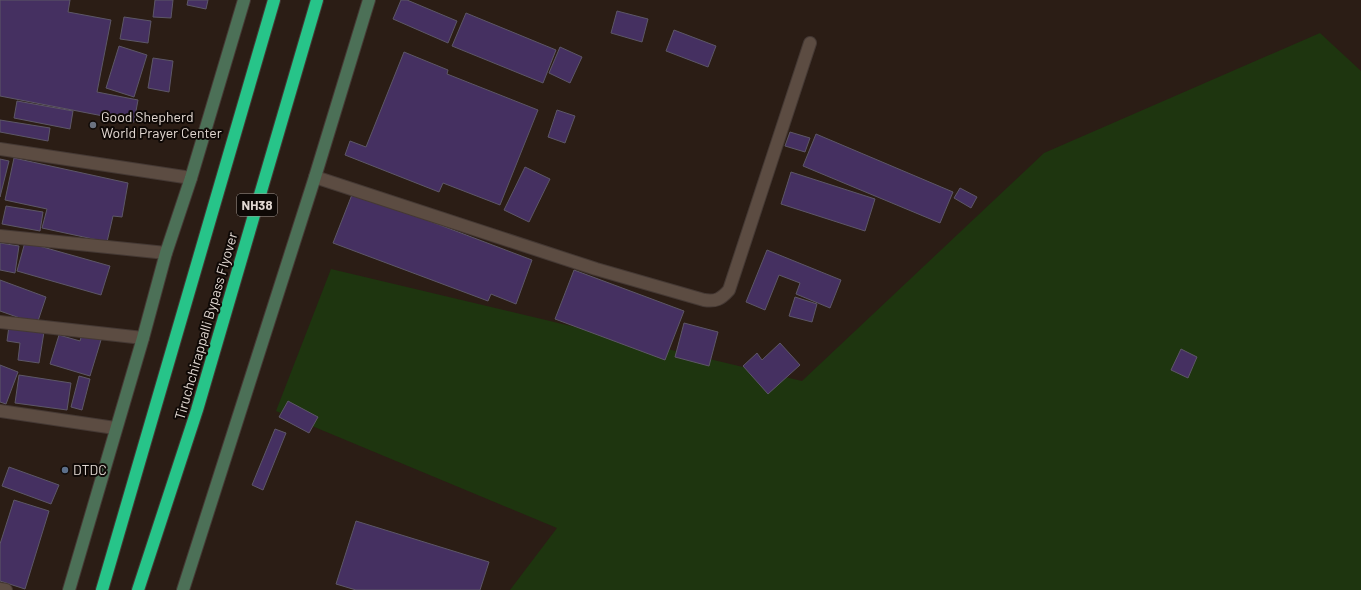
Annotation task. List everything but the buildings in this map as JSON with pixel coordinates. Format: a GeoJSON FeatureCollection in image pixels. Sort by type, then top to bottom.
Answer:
{"type":"FeatureCollection","features":[{"type":"Feature","properties":{"kind":"highway","name":"Tiruchchirappalli Bypass Flyover"},"geometry":{"type":"LineString","coordinates":[[102,590],[274,0]]}},
{"type":"Feature","properties":{"kind":"highway","name":"Tiruchchirappalli Bypass Flyover"},"geometry":{"type":"LineString","coordinates":[[138,590],[198,410],[317,0]]}},
{"type":"Feature","properties":{"kind":"street"},"geometry":{"type":"LineString","coordinates":[[69,590],[115,428],[143,338],[166,254],[191,178],[244,0]]}},
{"type":"Feature","properties":{"kind":"street"},"geometry":{"type":"LineString","coordinates":[[183,590],[315,177],[369,0]]}},
{"type":"Feature","properties":{"kind":"street"},"geometry":{"type":"LineString","coordinates":[[315,177],[596,269],[704,300],[719,300],[729,290],[810,43]]}},
{"type":"Feature","properties":{"kind":"street"},"geometry":{"type":"LineString","coordinates":[[0,149],[191,178]]}},
{"type":"Feature","properties":{"kind":"street"},"geometry":{"type":"LineString","coordinates":[[0,236],[166,254]]}},
{"type":"Feature","properties":{"kind":"street"},"geometry":{"type":"LineString","coordinates":[[0,322],[143,338]]}},
{"type":"Feature","properties":{"kind":"street"},"geometry":{"type":"LineString","coordinates":[[0,411],[115,428]]}},
{"type":"Feature","properties":{"kind":"street"},"geometry":{"type":"LineString","coordinates":[[0,589],[6,590]]}},
{"type":"Feature","properties":{"kind":"green space"},"geometry":{"type":"Polygon","coordinates":[[[1320,33],[1361,71],[1361,590],[510,590],[557,528],[276,411],[331,269],[802,381],[1044,153],[1320,33]]]}},
{"type":"Feature","properties":{"kind":"place","name":"Good Shepherd World Prayer Center"},"geometry":{"type":"Point","coordinates":[93,125]}},
{"type":"Feature","properties":{"kind":"place","name":"DTDC"},"geometry":{"type":"Point","coordinates":[65,470]}}]}
